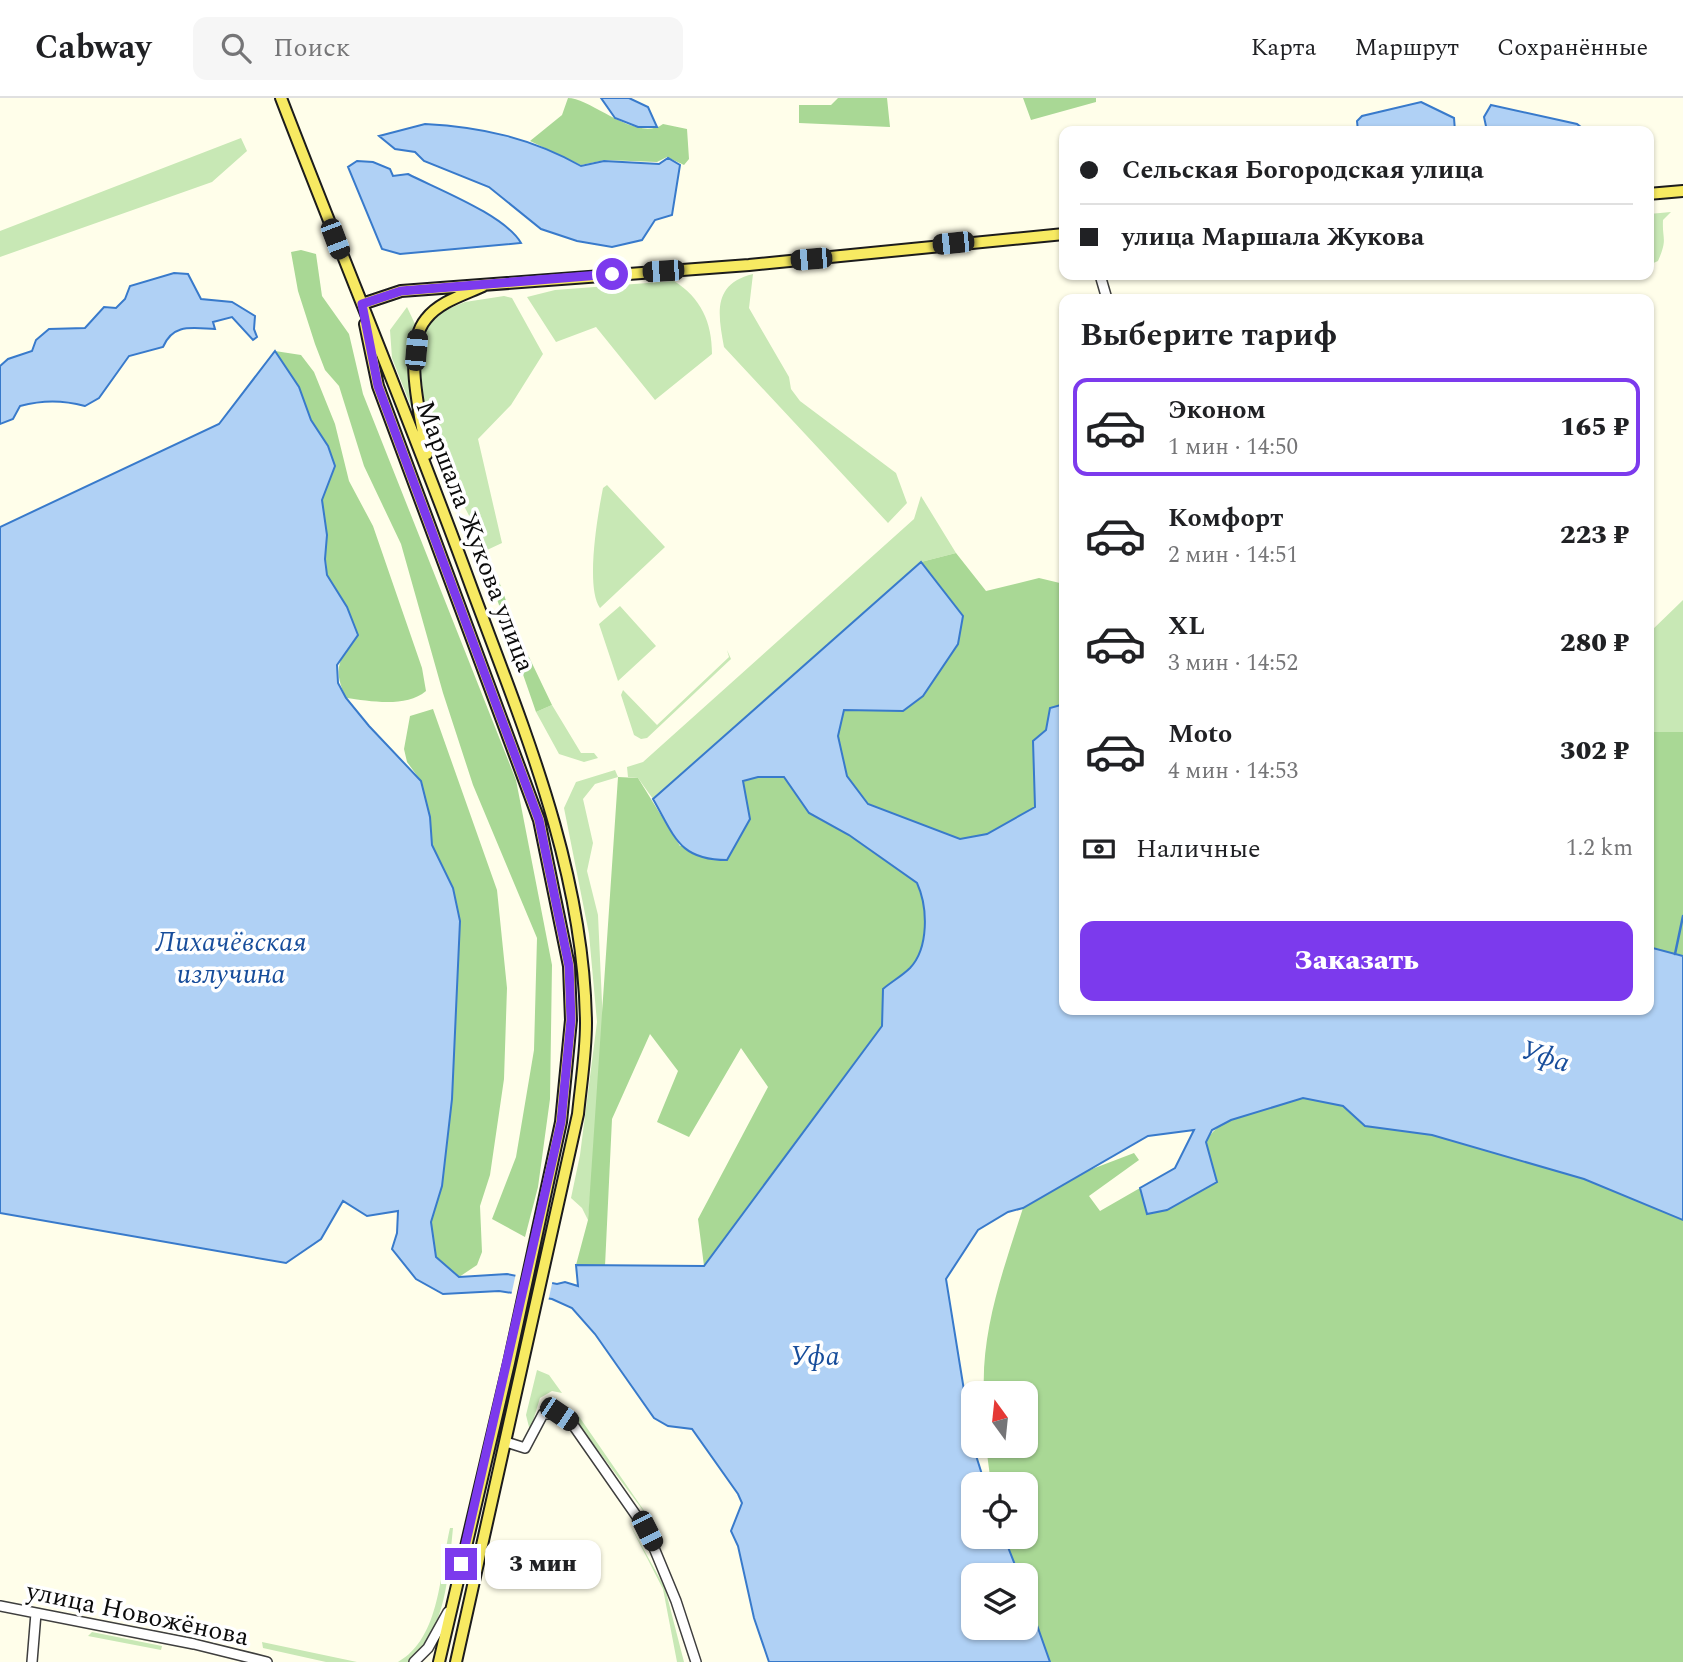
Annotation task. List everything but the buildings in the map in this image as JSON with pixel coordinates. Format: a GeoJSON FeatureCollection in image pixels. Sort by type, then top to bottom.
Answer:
{"type":"FeatureCollection","features":[{"type":"Feature","properties":{"kind":"main road"},"geometry":{"type":"LineString","coordinates":[[281,98],[362,304],[401,291],[749,265],[1059,234]]}},
{"type":"Feature","properties":{"kind":"main road"},"geometry":{"type":"LineString","coordinates":[[1654,193],[1683,191]]}},
{"type":"Feature","properties":{"kind":"main road"},"geometry":{"type":"LineString","coordinates":[[430,474],[416,390],[417,336],[425,319],[441,305],[491,283]]}},
{"type":"Feature","properties":{"kind":"main road","name":"Маршала Жукова улица"},"geometry":{"type":"LineString","coordinates":[[362,304],[430,474],[542,783],[571,891],[582,964],[586,1025],[578,1114],[561,1201],[456,1662]]}},
{"type":"Feature","properties":{"kind":"main road","name":"Маршала Жукова улица"},"geometry":{"type":"LineString","coordinates":[[362,304],[378,386],[525,777],[551,869],[569,966],[571,1020],[561,1122],[509,1363],[439,1662]]}},
{"type":"Feature","properties":{"kind":"street"},"geometry":{"type":"LineString","coordinates":[[506,1442],[525,1448],[543,1414],[559,1414],[571,1422],[647,1531],[671,1588],[696,1662]]}},
{"type":"Feature","properties":{"kind":"street","name":"улица Новожёнова"},"geometry":{"type":"LineString","coordinates":[[0,1606],[267,1662]]}},
{"type":"Feature","properties":{"kind":"street"},"geometry":{"type":"LineString","coordinates":[[414,1662],[428,1648],[451,1608]]}},
{"type":"Feature","properties":{"kind":"street"},"geometry":{"type":"LineString","coordinates":[[32,1662],[36,1613]]}},
{"type":"Feature","properties":{"kind":"green space"},"geometry":{"type":"Polygon","coordinates":[[[568,98],[640,128],[663,124],[687,129],[689,159],[684,165],[667,157],[657,162],[605,160],[581,165],[530,141],[562,115],[568,98]]]}},
{"type":"Feature","properties":{"kind":"green space"},"geometry":{"type":"Polygon","coordinates":[[[838,98],[887,98],[890,127],[799,123],[799,105],[831,105],[838,98]]]}},
{"type":"Feature","properties":{"kind":"green space"},"geometry":{"type":"Polygon","coordinates":[[[1023,98],[1096,98],[1096,102],[1031,120],[1023,98]]]}},
{"type":"Feature","properties":{"kind":"green space"},"geometry":{"type":"Polygon","coordinates":[[[241,138],[247,151],[212,182],[0,257],[0,231],[241,138]]]}},
{"type":"Feature","properties":{"kind":"green space"},"geometry":{"type":"Polygon","coordinates":[[[1671,212],[1663,220],[1664,243],[1658,261],[1654,263],[1654,214],[1671,212]]]}},
{"type":"Feature","properties":{"kind":"green space"},"geometry":{"type":"Polygon","coordinates":[[[301,250],[316,254],[322,296],[349,334],[363,394],[516,780],[552,965],[550,1099],[538,1187],[525,1237],[492,1219],[516,1157],[534,1050],[537,938],[473,785],[443,693],[401,544],[364,466],[339,386],[325,370],[315,344],[298,291],[291,252],[301,250]]]}},
{"type":"Feature","properties":{"kind":"green space"},"geometry":{"type":"Polygon","coordinates":[[[753,274],[749,308],[789,377],[791,389],[800,401],[896,473],[907,503],[888,523],[724,347],[720,312],[724,293],[730,285],[753,274]]]}},
{"type":"Feature","properties":{"kind":"green space"},"geometry":{"type":"Polygon","coordinates":[[[674,281],[691,295],[703,312],[710,331],[712,354],[655,400],[596,327],[556,342],[527,297],[555,290],[674,281]]]}},
{"type":"Feature","properties":{"kind":"green space"},"geometry":{"type":"Polygon","coordinates":[[[504,296],[512,298],[543,354],[511,405],[478,439],[502,543],[487,550],[428,437],[418,346],[428,323],[443,311],[465,302],[504,296]]]}},
{"type":"Feature","properties":{"kind":"green space"},"geometry":{"type":"Polygon","coordinates":[[[407,307],[415,324],[407,347],[412,409],[392,358],[390,330],[407,307]]]}},
{"type":"Feature","properties":{"kind":"green space"},"geometry":{"type":"Polygon","coordinates":[[[275,351],[301,355],[314,372],[335,424],[349,481],[373,526],[422,668],[426,691],[408,700],[388,702],[346,698],[342,688],[339,679],[340,664],[358,635],[347,607],[327,575],[322,500],[328,478],[328,446],[311,420],[299,387],[275,351]]]}},
{"type":"Feature","properties":{"kind":"green space"},"geometry":{"type":"Polygon","coordinates":[[[607,485],[665,547],[600,608],[593,584],[593,567],[598,514],[603,488],[607,485]]]}},
{"type":"Feature","properties":{"kind":"green space"},"geometry":{"type":"Polygon","coordinates":[[[921,496],[956,553],[921,562],[653,799],[638,778],[628,777],[627,767],[643,762],[914,519],[921,496]]]}},
{"type":"Feature","properties":{"kind":"green space"},"geometry":{"type":"Polygon","coordinates":[[[956,553],[986,591],[1039,578],[1059,583],[1059,705],[1050,708],[1046,730],[1033,741],[1035,807],[987,834],[960,839],[868,804],[847,776],[838,736],[844,710],[903,711],[923,696],[963,616],[921,562],[956,553]]]}},
{"type":"Feature","properties":{"kind":"green space"},"geometry":{"type":"Polygon","coordinates":[[[496,573],[518,634],[552,705],[536,712],[489,576],[496,573]]]}},
{"type":"Feature","properties":{"kind":"green space"},"geometry":{"type":"Polygon","coordinates":[[[1683,600],[1683,732],[1654,732],[1654,628],[1683,600]]]}},
{"type":"Feature","properties":{"kind":"green space"},"geometry":{"type":"Polygon","coordinates":[[[620,606],[656,646],[618,681],[599,624],[620,606]]]}},
{"type":"Feature","properties":{"kind":"green space"},"geometry":{"type":"Polygon","coordinates":[[[727,650],[731,659],[647,738],[641,739],[634,735],[621,695],[623,690],[657,725],[729,657],[727,650]]]}},
{"type":"Feature","properties":{"kind":"green space"},"geometry":{"type":"Polygon","coordinates":[[[552,705],[581,753],[594,753],[598,758],[584,762],[559,754],[536,712],[552,705]]]}},
{"type":"Feature","properties":{"kind":"green space"},"geometry":{"type":"Polygon","coordinates":[[[433,709],[497,890],[507,988],[504,1079],[490,1175],[480,1206],[482,1252],[477,1265],[459,1277],[436,1257],[431,1222],[442,1186],[460,921],[453,888],[432,845],[430,817],[421,781],[407,762],[404,749],[410,716],[433,709]]]}},
{"type":"Feature","properties":{"kind":"green space"},"geometry":{"type":"Polygon","coordinates":[[[1654,732],[1683,732],[1683,956],[1654,948],[1654,732]]]}},
{"type":"Feature","properties":{"kind":"green space"},"geometry":{"type":"Polygon","coordinates":[[[615,770],[618,777],[595,784],[583,799],[593,843],[587,871],[598,915],[604,1046],[588,1220],[582,1208],[571,1198],[580,1155],[597,1022],[589,934],[564,808],[576,782],[615,770]]]}},
{"type":"Feature","properties":{"kind":"green space"},"geometry":{"type":"Polygon","coordinates":[[[618,777],[638,778],[680,846],[750,819],[742,780],[784,777],[810,813],[849,835],[917,883],[925,915],[921,950],[916,960],[883,989],[882,1026],[704,1266],[698,1219],[768,1087],[741,1048],[689,1137],[657,1122],[678,1071],[650,1034],[612,1119],[605,1266],[576,1265],[588,1220],[618,777]]]}},
{"type":"Feature","properties":{"kind":"green space"},"geometry":{"type":"Polygon","coordinates":[[[1303,1098],[1343,1106],[1365,1126],[1432,1135],[1584,1179],[1683,1220],[1683,1662],[1050,1662],[1038,1628],[1038,1563],[1014,1563],[1009,1549],[1038,1549],[1038,1472],[989,1472],[988,1458],[1038,1458],[1038,1381],[984,1381],[990,1322],[1023,1208],[1079,1174],[1134,1153],[1139,1160],[1089,1196],[1100,1211],[1140,1188],[1147,1213],[1213,1132],[1248,1112],[1303,1098]]]}},
{"type":"Feature","properties":{"kind":"green space"},"geometry":{"type":"Polygon","coordinates":[[[537,1370],[549,1375],[562,1393],[552,1391],[540,1398],[530,1431],[526,1415],[537,1370]]]}},
{"type":"Feature","properties":{"kind":"green space"},"geometry":{"type":"Polygon","coordinates":[[[578,1415],[654,1525],[576,1421],[578,1415]]]}},
{"type":"Feature","properties":{"kind":"green space"},"geometry":{"type":"Polygon","coordinates":[[[628,1521],[665,1588],[684,1662],[677,1662],[663,1589],[628,1521]]]}},
{"type":"Feature","properties":{"kind":"green space"},"geometry":{"type":"Polygon","coordinates":[[[450,1528],[453,1528],[447,1582],[439,1616],[432,1633],[410,1662],[398,1662],[412,1651],[423,1637],[431,1620],[450,1528]]]}},
{"type":"Feature","properties":{"kind":"green space"},"geometry":{"type":"Polygon","coordinates":[[[92,1632],[162,1646],[161,1650],[88,1636],[92,1632]]]}},
{"type":"Feature","properties":{"kind":"green space"},"geometry":{"type":"Polygon","coordinates":[[[262,1642],[357,1662],[326,1662],[263,1648],[262,1642]]]}},
{"type":"Feature","properties":{"kind":"water"},"geometry":{"type":"Polygon","coordinates":[[[601,98],[629,98],[648,107],[657,127],[638,127],[615,118],[601,98]]]}},
{"type":"Feature","properties":{"kind":"water"},"geometry":{"type":"Polygon","coordinates":[[[1421,102],[1454,118],[1455,126],[1358,126],[1357,121],[1362,116],[1421,102]]]}},
{"type":"Feature","properties":{"kind":"water"},"geometry":{"type":"Polygon","coordinates":[[[1491,105],[1580,126],[1486,126],[1484,117],[1491,105]]]}},
{"type":"Feature","properties":{"kind":"water"},"geometry":{"type":"Polygon","coordinates":[[[425,124],[486,131],[525,141],[581,166],[604,161],[659,164],[668,158],[680,165],[672,215],[655,220],[642,240],[612,247],[577,241],[541,229],[489,187],[424,161],[415,152],[395,149],[379,136],[425,124]]]}},
{"type":"Feature","properties":{"kind":"water"},"geometry":{"type":"Polygon","coordinates":[[[357,161],[373,162],[390,169],[393,176],[408,174],[452,195],[501,223],[521,243],[400,254],[382,249],[348,167],[357,161]]]}},
{"type":"Feature","properties":{"kind":"water"},"geometry":{"type":"Polygon","coordinates":[[[174,273],[188,274],[201,299],[232,302],[255,316],[254,329],[257,337],[253,340],[232,317],[213,322],[215,329],[178,330],[167,339],[163,347],[129,356],[99,398],[85,406],[52,402],[28,404],[20,406],[13,419],[0,424],[0,366],[8,359],[32,351],[36,340],[49,329],[85,328],[104,307],[116,308],[125,299],[130,286],[174,273]]]}},
{"type":"Feature","properties":{"kind":"water"},"geometry":{"type":"Polygon","coordinates":[[[275,351],[299,387],[311,420],[328,446],[335,466],[322,500],[327,535],[327,575],[347,607],[358,635],[337,665],[338,683],[346,698],[369,726],[421,781],[430,817],[432,845],[453,888],[460,921],[452,1099],[442,1186],[431,1222],[436,1257],[459,1277],[507,1274],[578,1286],[576,1265],[704,1266],[882,1026],[883,989],[910,968],[921,950],[925,915],[917,883],[849,835],[809,813],[784,777],[758,777],[743,781],[750,819],[727,860],[698,856],[688,851],[673,835],[653,799],[921,562],[963,616],[958,644],[923,696],[903,711],[844,710],[838,736],[847,776],[868,804],[960,839],[987,834],[1035,807],[1033,741],[1046,730],[1050,708],[1059,705],[1059,1015],[1654,1015],[1654,948],[1683,956],[1683,1220],[1584,1179],[1432,1135],[1365,1126],[1343,1106],[1303,1098],[1231,1120],[1212,1130],[1206,1142],[1217,1182],[1167,1210],[1147,1214],[1140,1188],[1175,1168],[1194,1130],[1148,1136],[1023,1208],[1008,1212],[978,1230],[946,1279],[962,1381],[961,1458],[977,1458],[981,1472],[961,1472],[961,1549],[1009,1549],[1014,1563],[961,1563],[961,1640],[1038,1640],[1038,1628],[1050,1662],[769,1662],[754,1618],[738,1546],[731,1531],[742,1503],[738,1494],[692,1429],[668,1426],[654,1418],[595,1334],[572,1308],[552,1299],[499,1291],[443,1294],[416,1279],[392,1249],[397,1233],[398,1211],[367,1216],[343,1201],[321,1239],[286,1263],[0,1213],[0,527],[219,424],[275,351]]]}},
{"type":"Feature","properties":{"kind":"pier"},"geometry":{"type":"Polygon","coordinates":[[[516,1273],[553,1279],[548,1302],[511,1296],[516,1273]]]}},
{"type":"Feature","properties":{"kind":"waterway"},"geometry":{"type":"LineString","coordinates":[[1675,954],[1683,916]]}},
{"type":"Feature","properties":{"kind":"route"},"geometry":{"type":"LineString","coordinates":[[461,1564],[509,1363],[561,1122],[571,1020],[569,966],[539,820],[378,386],[362,304],[401,291],[612,274]]}},
{"type":"Feature","properties":{"kind":"water label","name":"Лихачёвская излучина"},"geometry":{"type":"Point","coordinates":[231,957]}},
{"type":"Feature","properties":{"kind":"water label","name":"Уфа"},"geometry":{"type":"Point","coordinates":[1546,1055]}},
{"type":"Feature","properties":{"kind":"water label","name":"Уфа"},"geometry":{"type":"Point","coordinates":[815,1355]}}]}
